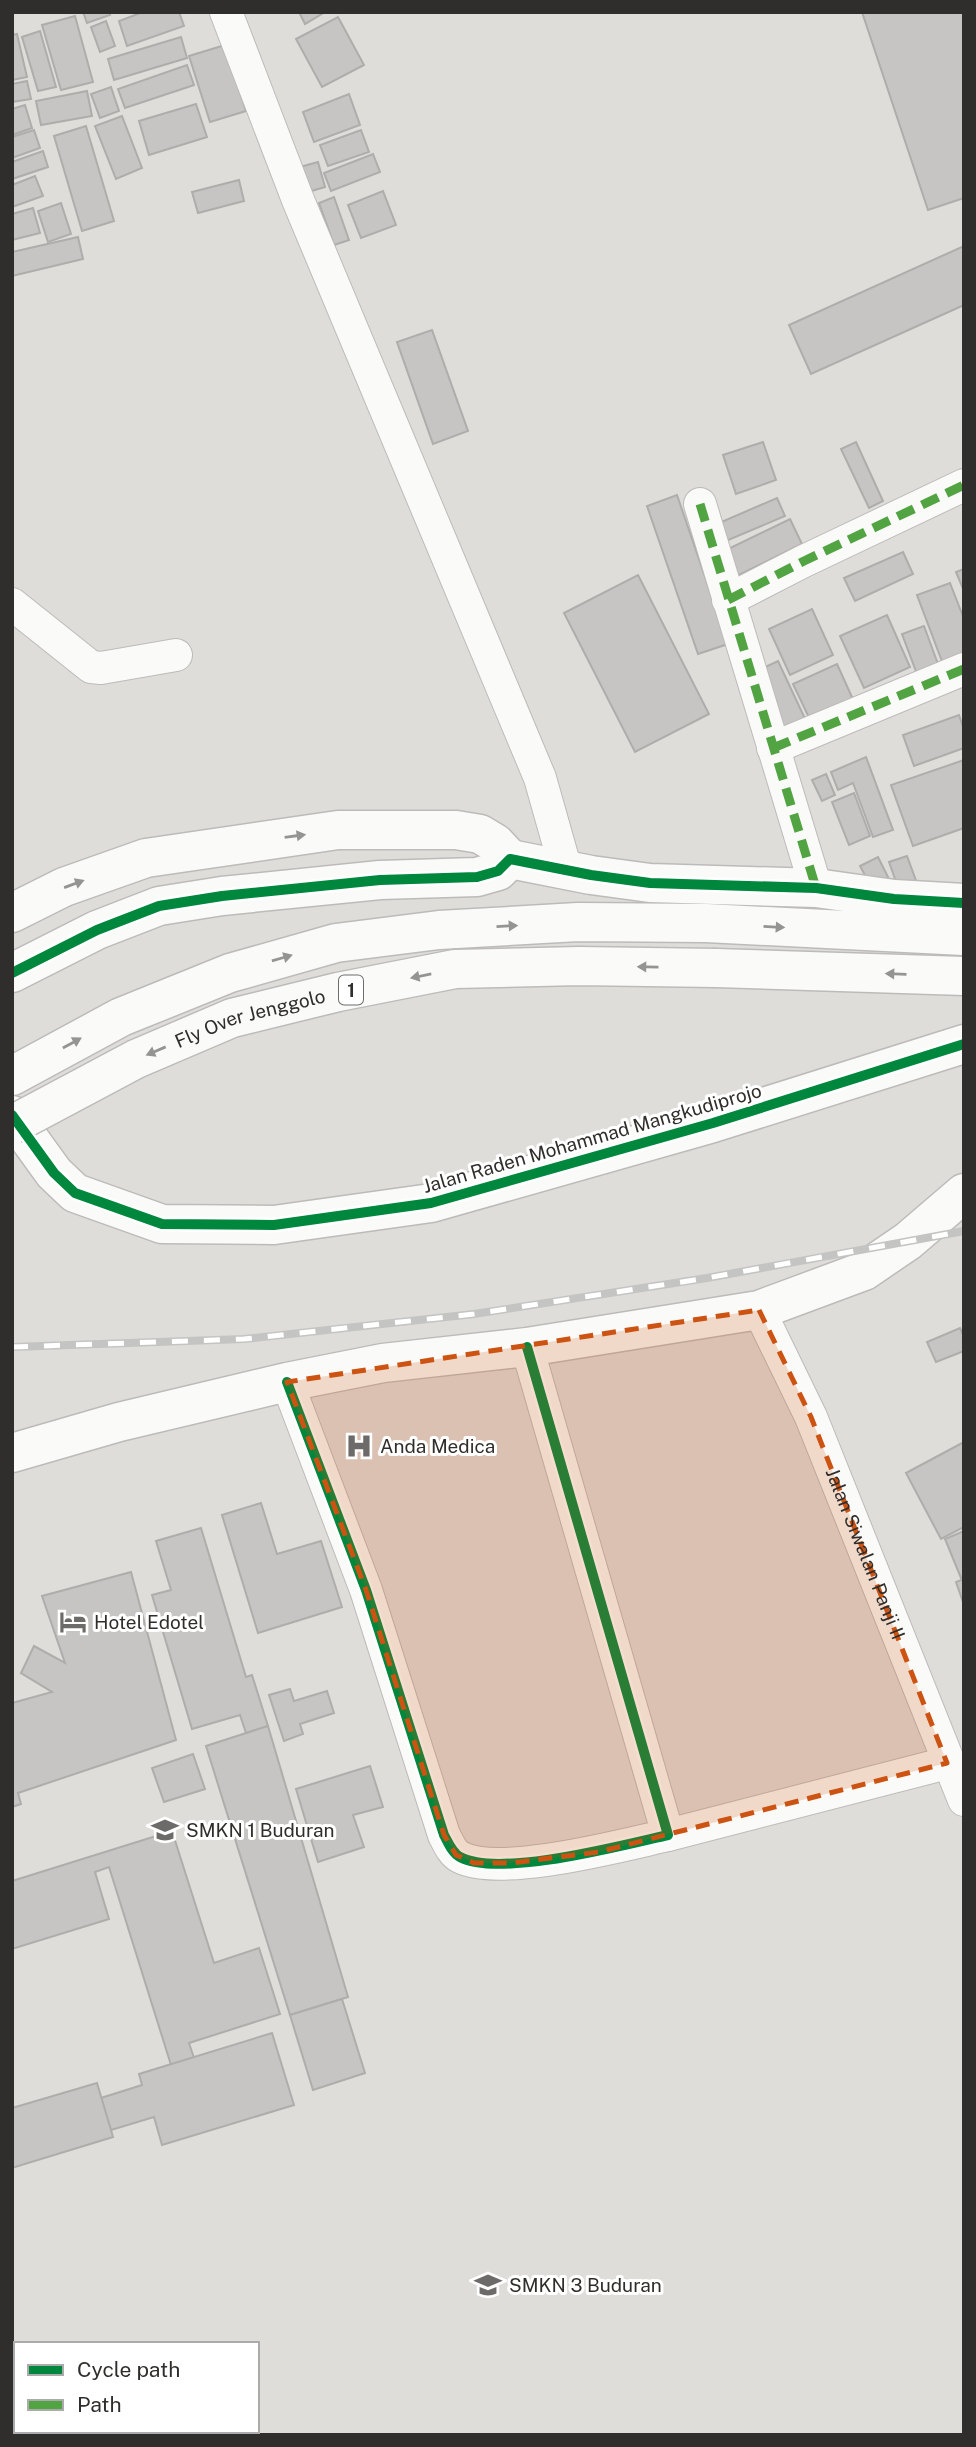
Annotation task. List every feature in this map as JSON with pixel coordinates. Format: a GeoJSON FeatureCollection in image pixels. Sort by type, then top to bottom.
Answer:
{"type":"FeatureCollection","features":[{"type":"Feature","properties":{"kind":"main road"},"geometry":{"type":"LineString","coordinates":[[12,913],[64,887],[146,858],[338,830],[456,830],[480,834],[495,843],[510,859],[650,883],[816,888],[894,899],[964,903]]}},
{"type":"Feature","properties":{"kind":"main road"},"geometry":{"type":"LineString","coordinates":[[12,973],[97,930],[159,906],[222,896],[380,880],[477,877],[498,871],[510,859]]}},
{"type":"Feature","properties":{"kind":"main road"},"geometry":{"type":"LineString","coordinates":[[12,1076],[121,1017],[230,973],[336,943],[439,930],[578,922],[706,923],[964,936]]}},
{"type":"Feature","properties":{"kind":"main road","name":"Fly Over Jenggolo"},"geometry":{"type":"LineString","coordinates":[[12,1125],[136,1059],[232,1018],[338,992],[455,969],[579,966],[964,976]]}},
{"type":"Feature","properties":{"kind":"main road","name":"Jalan Raden Mohammad Mangkudiprojo"},"geometry":{"type":"LineString","coordinates":[[12,1115],[54,1173],[75,1193],[162,1224],[274,1226],[431,1203],[713,1123],[964,1044]]}},
{"type":"Feature","properties":{"kind":"main road"},"geometry":{"type":"LineString","coordinates":[[12,1453],[120,1422],[287,1382],[383,1363],[527,1346],[759,1310],[864,1271],[908,1241],[964,1193]]}},
{"type":"Feature","properties":{"kind":"street"},"geometry":{"type":"LineString","coordinates":[[226,12],[298,200],[540,778],[566,870]]}},
{"type":"Feature","properties":{"kind":"street"},"geometry":{"type":"LineString","coordinates":[[728,600],[964,485]]}},
{"type":"Feature","properties":{"kind":"street"},"geometry":{"type":"LineString","coordinates":[[700,504],[816,888]]}},
{"type":"Feature","properties":{"kind":"street"},"geometry":{"type":"LineString","coordinates":[[12,604],[91,667],[101,668],[176,655]]}},
{"type":"Feature","properties":{"kind":"street"},"geometry":{"type":"LineString","coordinates":[[773,748],[964,669]]}},
{"type":"Feature","properties":{"kind":"street","name":"Jalan Siwalan Panji II"},"geometry":{"type":"LineString","coordinates":[[759,1310],[811,1417],[964,1800]]}},
{"type":"Feature","properties":{"kind":"street"},"geometry":{"type":"LineString","coordinates":[[527,1346],[668,1835]]}},
{"type":"Feature","properties":{"kind":"street"},"geometry":{"type":"LineString","coordinates":[[287,1382],[366,1590],[444,1835],[456,1855],[474,1863],[511,1863],[599,1852],[947,1762]]}},
{"type":"Feature","properties":{"kind":"highlighted area"},"geometry":{"type":"Polygon","coordinates":[[[759,1310],[811,1417],[947,1763],[599,1852],[511,1863],[474,1863],[456,1855],[444,1835],[366,1590],[287,1382],[759,1310]]]}},
{"type":"Feature","properties":{"kind":"building"},"geometry":{"type":"Polygon","coordinates":[[[83,12],[109,12],[110,15],[87,23],[83,12]]]}},
{"type":"Feature","properties":{"kind":"building"},"geometry":{"type":"Polygon","coordinates":[[[143,12],[179,12],[184,26],[127,46],[119,21],[143,12]]]}},
{"type":"Feature","properties":{"kind":"building"},"geometry":{"type":"Polygon","coordinates":[[[299,12],[325,12],[305,24],[299,12]]]}},
{"type":"Feature","properties":{"kind":"building"},"geometry":{"type":"Polygon","coordinates":[[[862,12],[964,12],[964,198],[928,210],[862,12]]]}},
{"type":"Feature","properties":{"kind":"building"},"geometry":{"type":"Polygon","coordinates":[[[75,16],[93,82],[61,90],[42,25],[75,16]]]}},
{"type":"Feature","properties":{"kind":"building"},"geometry":{"type":"Polygon","coordinates":[[[338,17],[364,65],[322,87],[296,39],[338,17]]]}},
{"type":"Feature","properties":{"kind":"building"},"geometry":{"type":"Polygon","coordinates":[[[106,21],[115,46],[100,52],[91,27],[106,21]]]}},
{"type":"Feature","properties":{"kind":"building"},"geometry":{"type":"Polygon","coordinates":[[[40,31],[56,87],[38,91],[22,37],[40,31]]]}},
{"type":"Feature","properties":{"kind":"building"},"geometry":{"type":"Polygon","coordinates":[[[17,34],[27,77],[12,80],[12,35],[17,34]]]}},
{"type":"Feature","properties":{"kind":"building"},"geometry":{"type":"Polygon","coordinates":[[[181,37],[187,58],[114,80],[108,59],[181,37]]]}},
{"type":"Feature","properties":{"kind":"building"},"geometry":{"type":"Polygon","coordinates":[[[225,45],[246,111],[210,122],[189,56],[225,45]]]}},
{"type":"Feature","properties":{"kind":"building"},"geometry":{"type":"Polygon","coordinates":[[[187,65],[194,85],[125,108],[118,89],[187,65]]]}},
{"type":"Feature","properties":{"kind":"building"},"geometry":{"type":"Polygon","coordinates":[[[27,81],[31,99],[12,102],[12,84],[27,81]]]}},
{"type":"Feature","properties":{"kind":"building"},"geometry":{"type":"Polygon","coordinates":[[[111,87],[119,111],[100,118],[91,94],[111,87]]]}},
{"type":"Feature","properties":{"kind":"building"},"geometry":{"type":"Polygon","coordinates":[[[87,91],[92,116],[41,125],[36,101],[87,91]]]}},
{"type":"Feature","properties":{"kind":"building"},"geometry":{"type":"Polygon","coordinates":[[[349,94],[360,125],[314,142],[303,112],[349,94]]]}},
{"type":"Feature","properties":{"kind":"building"},"geometry":{"type":"Polygon","coordinates":[[[196,104],[207,137],[149,155],[139,121],[196,104]]]}},
{"type":"Feature","properties":{"kind":"building"},"geometry":{"type":"Polygon","coordinates":[[[25,105],[32,128],[12,135],[12,109],[25,105]]]}},
{"type":"Feature","properties":{"kind":"building"},"geometry":{"type":"Polygon","coordinates":[[[122,116],[142,168],[116,179],[95,126],[122,116]]]}},
{"type":"Feature","properties":{"kind":"building"},"geometry":{"type":"Polygon","coordinates":[[[86,126],[114,221],[82,231],[54,136],[86,126]]]}},
{"type":"Feature","properties":{"kind":"building"},"geometry":{"type":"Polygon","coordinates":[[[34,130],[40,148],[12,158],[12,137],[34,130]]]}},
{"type":"Feature","properties":{"kind":"building"},"geometry":{"type":"Polygon","coordinates":[[[361,130],[369,152],[328,166],[320,145],[361,130]]]}},
{"type":"Feature","properties":{"kind":"building"},"geometry":{"type":"Polygon","coordinates":[[[43,151],[48,167],[12,179],[12,162],[43,151]]]}},
{"type":"Feature","properties":{"kind":"building"},"geometry":{"type":"Polygon","coordinates":[[[373,154],[380,172],[331,191],[324,173],[373,154]]]}},
{"type":"Feature","properties":{"kind":"building"},"geometry":{"type":"Polygon","coordinates":[[[318,162],[325,187],[308,192],[300,167],[318,162]]]}},
{"type":"Feature","properties":{"kind":"building"},"geometry":{"type":"Polygon","coordinates":[[[35,176],[43,196],[12,207],[12,185],[35,176]]]}},
{"type":"Feature","properties":{"kind":"building"},"geometry":{"type":"Polygon","coordinates":[[[239,180],[244,201],[198,213],[192,192],[239,180]]]}},
{"type":"Feature","properties":{"kind":"building"},"geometry":{"type":"Polygon","coordinates":[[[383,191],[396,225],[361,238],[348,205],[383,191]]]}},
{"type":"Feature","properties":{"kind":"building"},"geometry":{"type":"Polygon","coordinates":[[[334,197],[349,240],[334,245],[319,203],[334,197]]]}},
{"type":"Feature","properties":{"kind":"building"},"geometry":{"type":"Polygon","coordinates":[[[61,203],[71,234],[48,242],[38,211],[61,203]]]}},
{"type":"Feature","properties":{"kind":"building"},"geometry":{"type":"Polygon","coordinates":[[[33,208],[40,233],[12,240],[12,214],[33,208]]]}},
{"type":"Feature","properties":{"kind":"building"},"geometry":{"type":"Polygon","coordinates":[[[78,237],[83,259],[12,276],[12,252],[78,237]]]}},
{"type":"Feature","properties":{"kind":"building"},"geometry":{"type":"Polygon","coordinates":[[[964,246],[964,305],[811,374],[789,325],[964,246]]]}},
{"type":"Feature","properties":{"kind":"building"},"geometry":{"type":"Polygon","coordinates":[[[432,330],[468,431],[433,444],[397,342],[432,330]]]}},
{"type":"Feature","properties":{"kind":"building"},"geometry":{"type":"Polygon","coordinates":[[[763,442],[776,480],[736,494],[723,455],[763,442]]]}},
{"type":"Feature","properties":{"kind":"building"},"geometry":{"type":"Polygon","coordinates":[[[856,442],[883,501],[869,508],[841,449],[856,442]]]}},
{"type":"Feature","properties":{"kind":"building"},"geometry":{"type":"Polygon","coordinates":[[[677,495],[728,644],[698,654],[647,506],[677,495]]]}},
{"type":"Feature","properties":{"kind":"building"},"geometry":{"type":"Polygon","coordinates":[[[777,498],[785,516],[726,541],[719,523],[777,498]]]}},
{"type":"Feature","properties":{"kind":"building"},"geometry":{"type":"Polygon","coordinates":[[[790,519],[802,544],[735,577],[722,552],[790,519]]]}},
{"type":"Feature","properties":{"kind":"building"},"geometry":{"type":"Polygon","coordinates":[[[903,552],[913,574],[855,601],[844,578],[903,552]]]}},
{"type":"Feature","properties":{"kind":"building"},"geometry":{"type":"Polygon","coordinates":[[[964,569],[964,591],[956,572],[964,569]]]}},
{"type":"Feature","properties":{"kind":"building"},"geometry":{"type":"Polygon","coordinates":[[[638,575],[709,714],[635,752],[564,613],[638,575]]]}},
{"type":"Feature","properties":{"kind":"building"},"geometry":{"type":"Polygon","coordinates":[[[950,583],[964,619],[964,656],[943,664],[917,595],[950,583]]]}},
{"type":"Feature","properties":{"kind":"building"},"geometry":{"type":"Polygon","coordinates":[[[812,609],[833,655],[790,675],[769,629],[812,609]]]}},
{"type":"Feature","properties":{"kind":"building"},"geometry":{"type":"Polygon","coordinates":[[[887,615],[910,667],[864,688],[840,636],[887,615]]]}},
{"type":"Feature","properties":{"kind":"building"},"geometry":{"type":"Polygon","coordinates":[[[924,626],[942,675],[920,682],[902,634],[924,626]]]}},
{"type":"Feature","properties":{"kind":"building"},"geometry":{"type":"Polygon","coordinates":[[[778,661],[807,723],[784,734],[755,672],[778,661]]]}},
{"type":"Feature","properties":{"kind":"building"},"geometry":{"type":"Polygon","coordinates":[[[837,664],[856,706],[813,726],[793,684],[837,664]]]}},
{"type":"Feature","properties":{"kind":"building"},"geometry":{"type":"Polygon","coordinates":[[[959,715],[964,730],[964,748],[914,766],[903,735],[959,715]]]}},
{"type":"Feature","properties":{"kind":"building"},"geometry":{"type":"Polygon","coordinates":[[[866,757],[893,830],[873,837],[853,783],[838,790],[831,772],[866,757]]]}},
{"type":"Feature","properties":{"kind":"building"},"geometry":{"type":"Polygon","coordinates":[[[964,760],[964,828],[913,846],[891,785],[964,760]]]}},
{"type":"Feature","properties":{"kind":"building"},"geometry":{"type":"Polygon","coordinates":[[[826,774],[835,795],[822,801],[812,780],[826,774]]]}},
{"type":"Feature","properties":{"kind":"building"},"geometry":{"type":"Polygon","coordinates":[[[854,793],[870,836],[849,845],[832,802],[854,793]]]}},
{"type":"Feature","properties":{"kind":"building"},"geometry":{"type":"Polygon","coordinates":[[[907,856],[918,886],[900,893],[889,862],[907,856]]]}},
{"type":"Feature","properties":{"kind":"building"},"geometry":{"type":"Polygon","coordinates":[[[878,857],[890,881],[873,890],[860,866],[878,857]]]}},
{"type":"Feature","properties":{"kind":"building"},"geometry":{"type":"Polygon","coordinates":[[[960,1328],[964,1337],[964,1351],[936,1362],[927,1342],[960,1328]]]}},
{"type":"Feature","properties":{"kind":"building"},"geometry":{"type":"Polygon","coordinates":[[[964,1442],[964,1527],[941,1539],[906,1473],[964,1442]]]}},
{"type":"Feature","properties":{"kind":"building"},"geometry":{"type":"Polygon","coordinates":[[[261,1503],[277,1554],[321,1541],[342,1607],[258,1633],[222,1515],[261,1503]]]}},
{"type":"Feature","properties":{"kind":"building"},"geometry":{"type":"Polygon","coordinates":[[[201,1528],[246,1677],[252,1675],[268,1726],[246,1733],[240,1715],[192,1729],[152,1595],[171,1590],[156,1541],[201,1528]]]}},
{"type":"Feature","properties":{"kind":"building"},"geometry":{"type":"Polygon","coordinates":[[[964,1531],[964,1577],[961,1578],[945,1539],[964,1531]]]}},
{"type":"Feature","properties":{"kind":"building"},"geometry":{"type":"Polygon","coordinates":[[[131,1572],[176,1740],[18,1793],[21,1804],[12,1807],[12,1703],[52,1692],[21,1673],[34,1646],[65,1663],[42,1596],[131,1572]]]}},
{"type":"Feature","properties":{"kind":"building"},"geometry":{"type":"Polygon","coordinates":[[[964,1579],[964,1605],[956,1582],[964,1579]]]}},
{"type":"Feature","properties":{"kind":"building"},"geometry":{"type":"Polygon","coordinates":[[[290,1689],[294,1701],[327,1691],[334,1713],[300,1724],[303,1734],[284,1741],[269,1695],[290,1689]]]}},
{"type":"Feature","properties":{"kind":"building"},"geometry":{"type":"Polygon","coordinates":[[[268,1726],[348,1997],[290,2015],[206,1746],[268,1726]]]}},
{"type":"Feature","properties":{"kind":"building"},"geometry":{"type":"Polygon","coordinates":[[[193,1754],[205,1789],[164,1802],[152,1768],[193,1754]]]}},
{"type":"Feature","properties":{"kind":"building"},"geometry":{"type":"Polygon","coordinates":[[[370,1766],[383,1807],[353,1815],[364,1847],[318,1862],[296,1789],[370,1766]]]}},
{"type":"Feature","properties":{"kind":"building"},"geometry":{"type":"Polygon","coordinates":[[[172,1831],[214,1963],[259,1948],[280,2014],[189,2043],[194,2058],[171,2065],[109,1867],[95,1872],[109,1919],[12,1949],[12,1881],[172,1831]]]}},
{"type":"Feature","properties":{"kind":"building"},"geometry":{"type":"Polygon","coordinates":[[[342,1999],[365,2073],[313,2090],[290,2015],[342,1999]]]}},
{"type":"Feature","properties":{"kind":"building"},"geometry":{"type":"Polygon","coordinates":[[[272,2033],[294,2105],[162,2145],[154,2117],[111,2130],[101,2098],[142,2085],[139,2074],[272,2033]]]}},
{"type":"Feature","properties":{"kind":"building"},"geometry":{"type":"Polygon","coordinates":[[[97,2083],[113,2137],[12,2168],[12,2108],[97,2083]]]}},
{"type":"Feature","properties":{"kind":"railway"},"geometry":{"type":"LineString","coordinates":[[12,1347],[244,1339],[474,1314],[707,1278],[964,1231]]}},
{"type":"Feature","properties":{"kind":"marked path"},"geometry":{"type":"LineString","coordinates":[[728,600],[964,485]]}},
{"type":"Feature","properties":{"kind":"marked path"},"geometry":{"type":"LineString","coordinates":[[700,504],[816,888]]}},
{"type":"Feature","properties":{"kind":"marked path"},"geometry":{"type":"LineString","coordinates":[[773,748],[964,669]]}},
{"type":"Feature","properties":{"kind":"cycle path"},"geometry":{"type":"LineString","coordinates":[[12,973],[97,930],[159,906],[222,896],[380,880],[477,877],[498,871],[510,859],[650,883],[816,888],[894,899],[964,903]]}},
{"type":"Feature","properties":{"kind":"cycle path"},"geometry":{"type":"LineString","coordinates":[[12,1115],[54,1173],[75,1193],[162,1224],[274,1225],[431,1203],[713,1123],[964,1044]]}},
{"type":"Feature","properties":{"kind":"cycle path"},"geometry":{"type":"LineString","coordinates":[[287,1382],[366,1590],[450,1847],[460,1857],[478,1862],[503,1864],[562,1858],[668,1835],[527,1347]]}},
{"type":"Feature","properties":{"kind":"place","name":"Anda Medica"},"geometry":{"type":"Point","coordinates":[359,1446]}},
{"type":"Feature","properties":{"kind":"place","name":"Hotel Edotel"},"geometry":{"type":"Point","coordinates":[73,1622]}},
{"type":"Feature","properties":{"kind":"place","name":"SMKN 1 Buduran"},"geometry":{"type":"Point","coordinates":[165,1830]}},
{"type":"Feature","properties":{"kind":"place","name":"SMKN 3 Buduran"},"geometry":{"type":"Point","coordinates":[488,2285]}}]}
